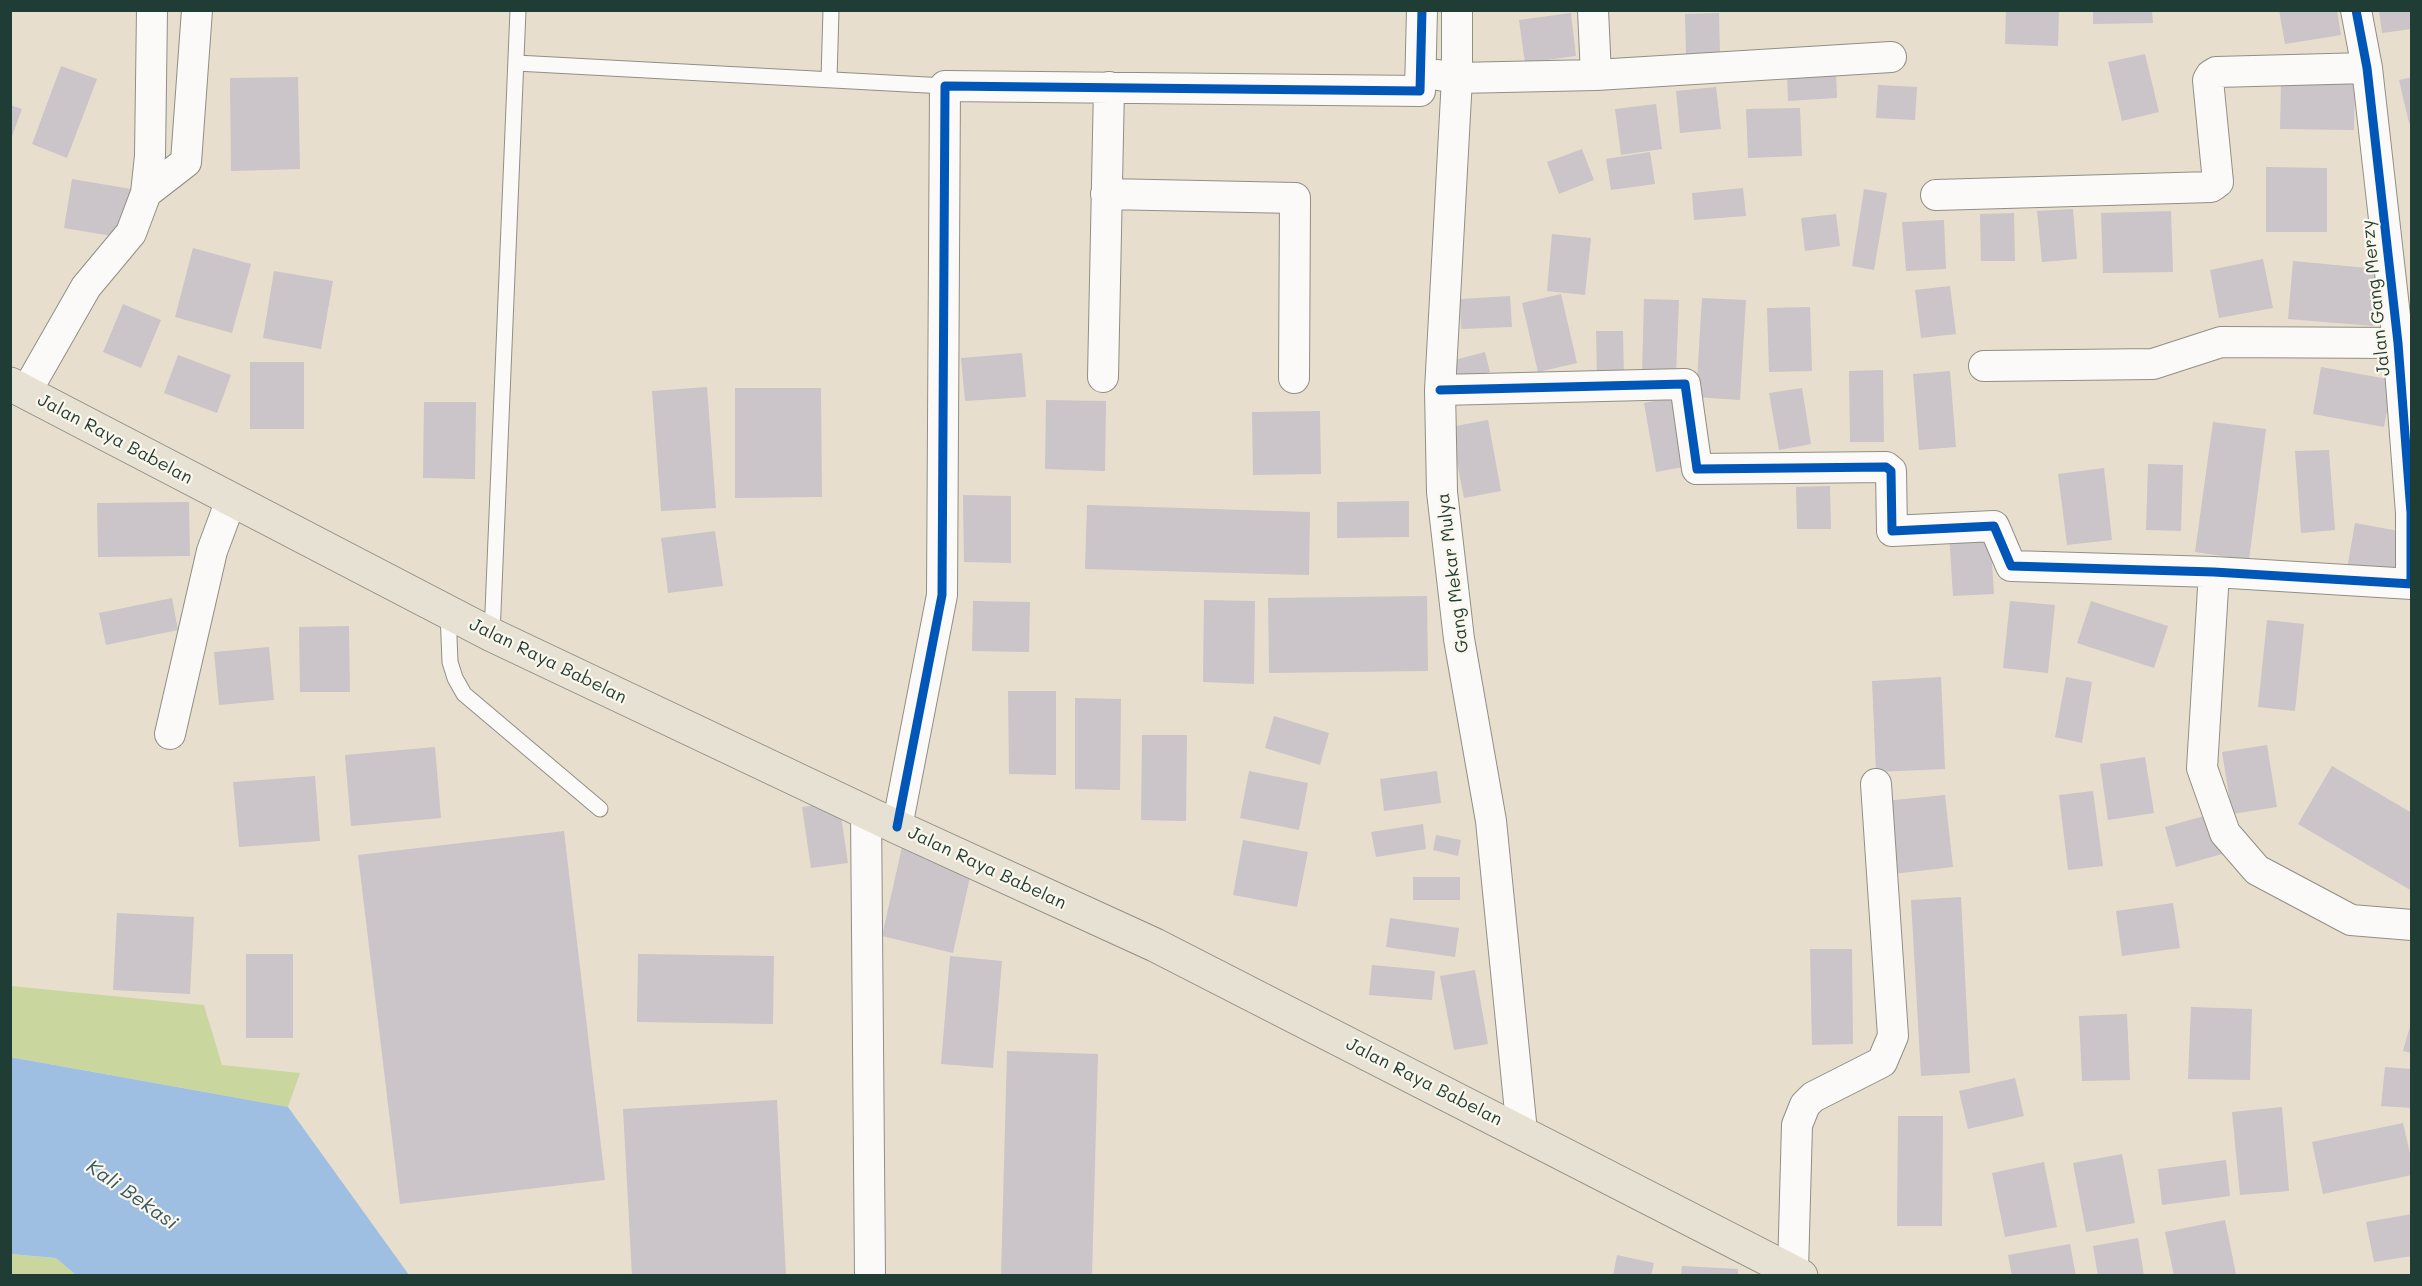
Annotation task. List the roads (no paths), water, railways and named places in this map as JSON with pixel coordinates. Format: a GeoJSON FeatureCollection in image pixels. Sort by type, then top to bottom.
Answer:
{"type":"FeatureCollection","features":[{"type":"Feature","properties":{"kind":"main road","name":"Jalan Raya Babelan"},"geometry":{"type":"LineString","coordinates":[[18,388],[492,635],[897,827],[1155,945],[1797,1273]]}},
{"type":"Feature","properties":{"kind":"street"},"geometry":{"type":"LineString","coordinates":[[18,388],[86,287],[131,233],[146,193],[150,156],[152,10]]}},
{"type":"Feature","properties":{"kind":"street"},"geometry":{"type":"LineString","coordinates":[[146,193],[186,162],[197,10]]}},
{"type":"Feature","properties":{"kind":"street"},"geometry":{"type":"LineString","coordinates":[[897,827],[942,595],[945,86],[1420,91],[1422,10]]}},
{"type":"Feature","properties":{"kind":"street","name":"Gang Mekar Mulya"},"geometry":{"type":"LineString","coordinates":[[1457,10],[1457,78],[1440,390],[1442,492],[1459,639],[1491,821],[1522,1132]]}},
{"type":"Feature","properties":{"kind":"street"},"geometry":{"type":"LineString","coordinates":[[1593,10],[1596,75]]}},
{"type":"Feature","properties":{"kind":"street","name":"Jalan Gang Merzy"},"geometry":{"type":"LineString","coordinates":[[2356,10],[2367,68],[2398,343],[2411,513],[2411,584]]}},
{"type":"Feature","properties":{"kind":"street"},"geometry":{"type":"LineString","coordinates":[[1420,72],[1457,78],[1596,75],[1892,57]]}},
{"type":"Feature","properties":{"kind":"street"},"geometry":{"type":"LineString","coordinates":[[1936,195],[2211,187],[2218,183],[2208,80],[2211,75],[2216,72],[2367,68]]}},
{"type":"Feature","properties":{"kind":"street"},"geometry":{"type":"LineString","coordinates":[[1103,377],[1109,87]]}},
{"type":"Feature","properties":{"kind":"street"},"geometry":{"type":"LineString","coordinates":[[1106,194],[1295,198],[1294,378]]}},
{"type":"Feature","properties":{"kind":"street"},"geometry":{"type":"LineString","coordinates":[[1984,366],[2153,364],[2221,342],[2398,343]]}},
{"type":"Feature","properties":{"kind":"street"},"geometry":{"type":"LineString","coordinates":[[1440,390],[1685,384],[1698,469],[1886,467],[1891,471],[1892,531],[1994,526],[2011,566],[2214,573],[2411,584]]}},
{"type":"Feature","properties":{"kind":"street"},"geometry":{"type":"LineString","coordinates":[[170,734],[212,551],[231,500]]}},
{"type":"Feature","properties":{"kind":"street"},"geometry":{"type":"LineString","coordinates":[[2214,573],[2202,768],[2225,833],[2257,870],[2351,920],[2412,925]]}},
{"type":"Feature","properties":{"kind":"street"},"geometry":{"type":"LineString","coordinates":[[1797,1273],[1797,1125],[1805,1105],[1813,1097],[1882,1062],[1893,1036],[1876,784]]}},
{"type":"Feature","properties":{"kind":"street"},"geometry":{"type":"LineString","coordinates":[[866,812],[870,1275]]}},
{"type":"Feature","properties":{"kind":"lane"},"geometry":{"type":"LineString","coordinates":[[492,635],[518,10]]}},
{"type":"Feature","properties":{"kind":"lane"},"geometry":{"type":"LineString","coordinates":[[829,80],[831,10]]}},
{"type":"Feature","properties":{"kind":"lane"},"geometry":{"type":"LineString","coordinates":[[516,63],[945,86]]}},
{"type":"Feature","properties":{"kind":"lane"},"geometry":{"type":"LineString","coordinates":[[448,612],[450,662],[455,678],[464,694],[600,809]]}},
{"type":"Feature","properties":{"kind":"water","name":"Kali Bekasi"},"geometry":{"type":"Polygon","coordinates":[[[10,1057],[288,1107],[409,1275],[76,1275],[56,1258],[11,1254],[10,1057]]]}}]}
